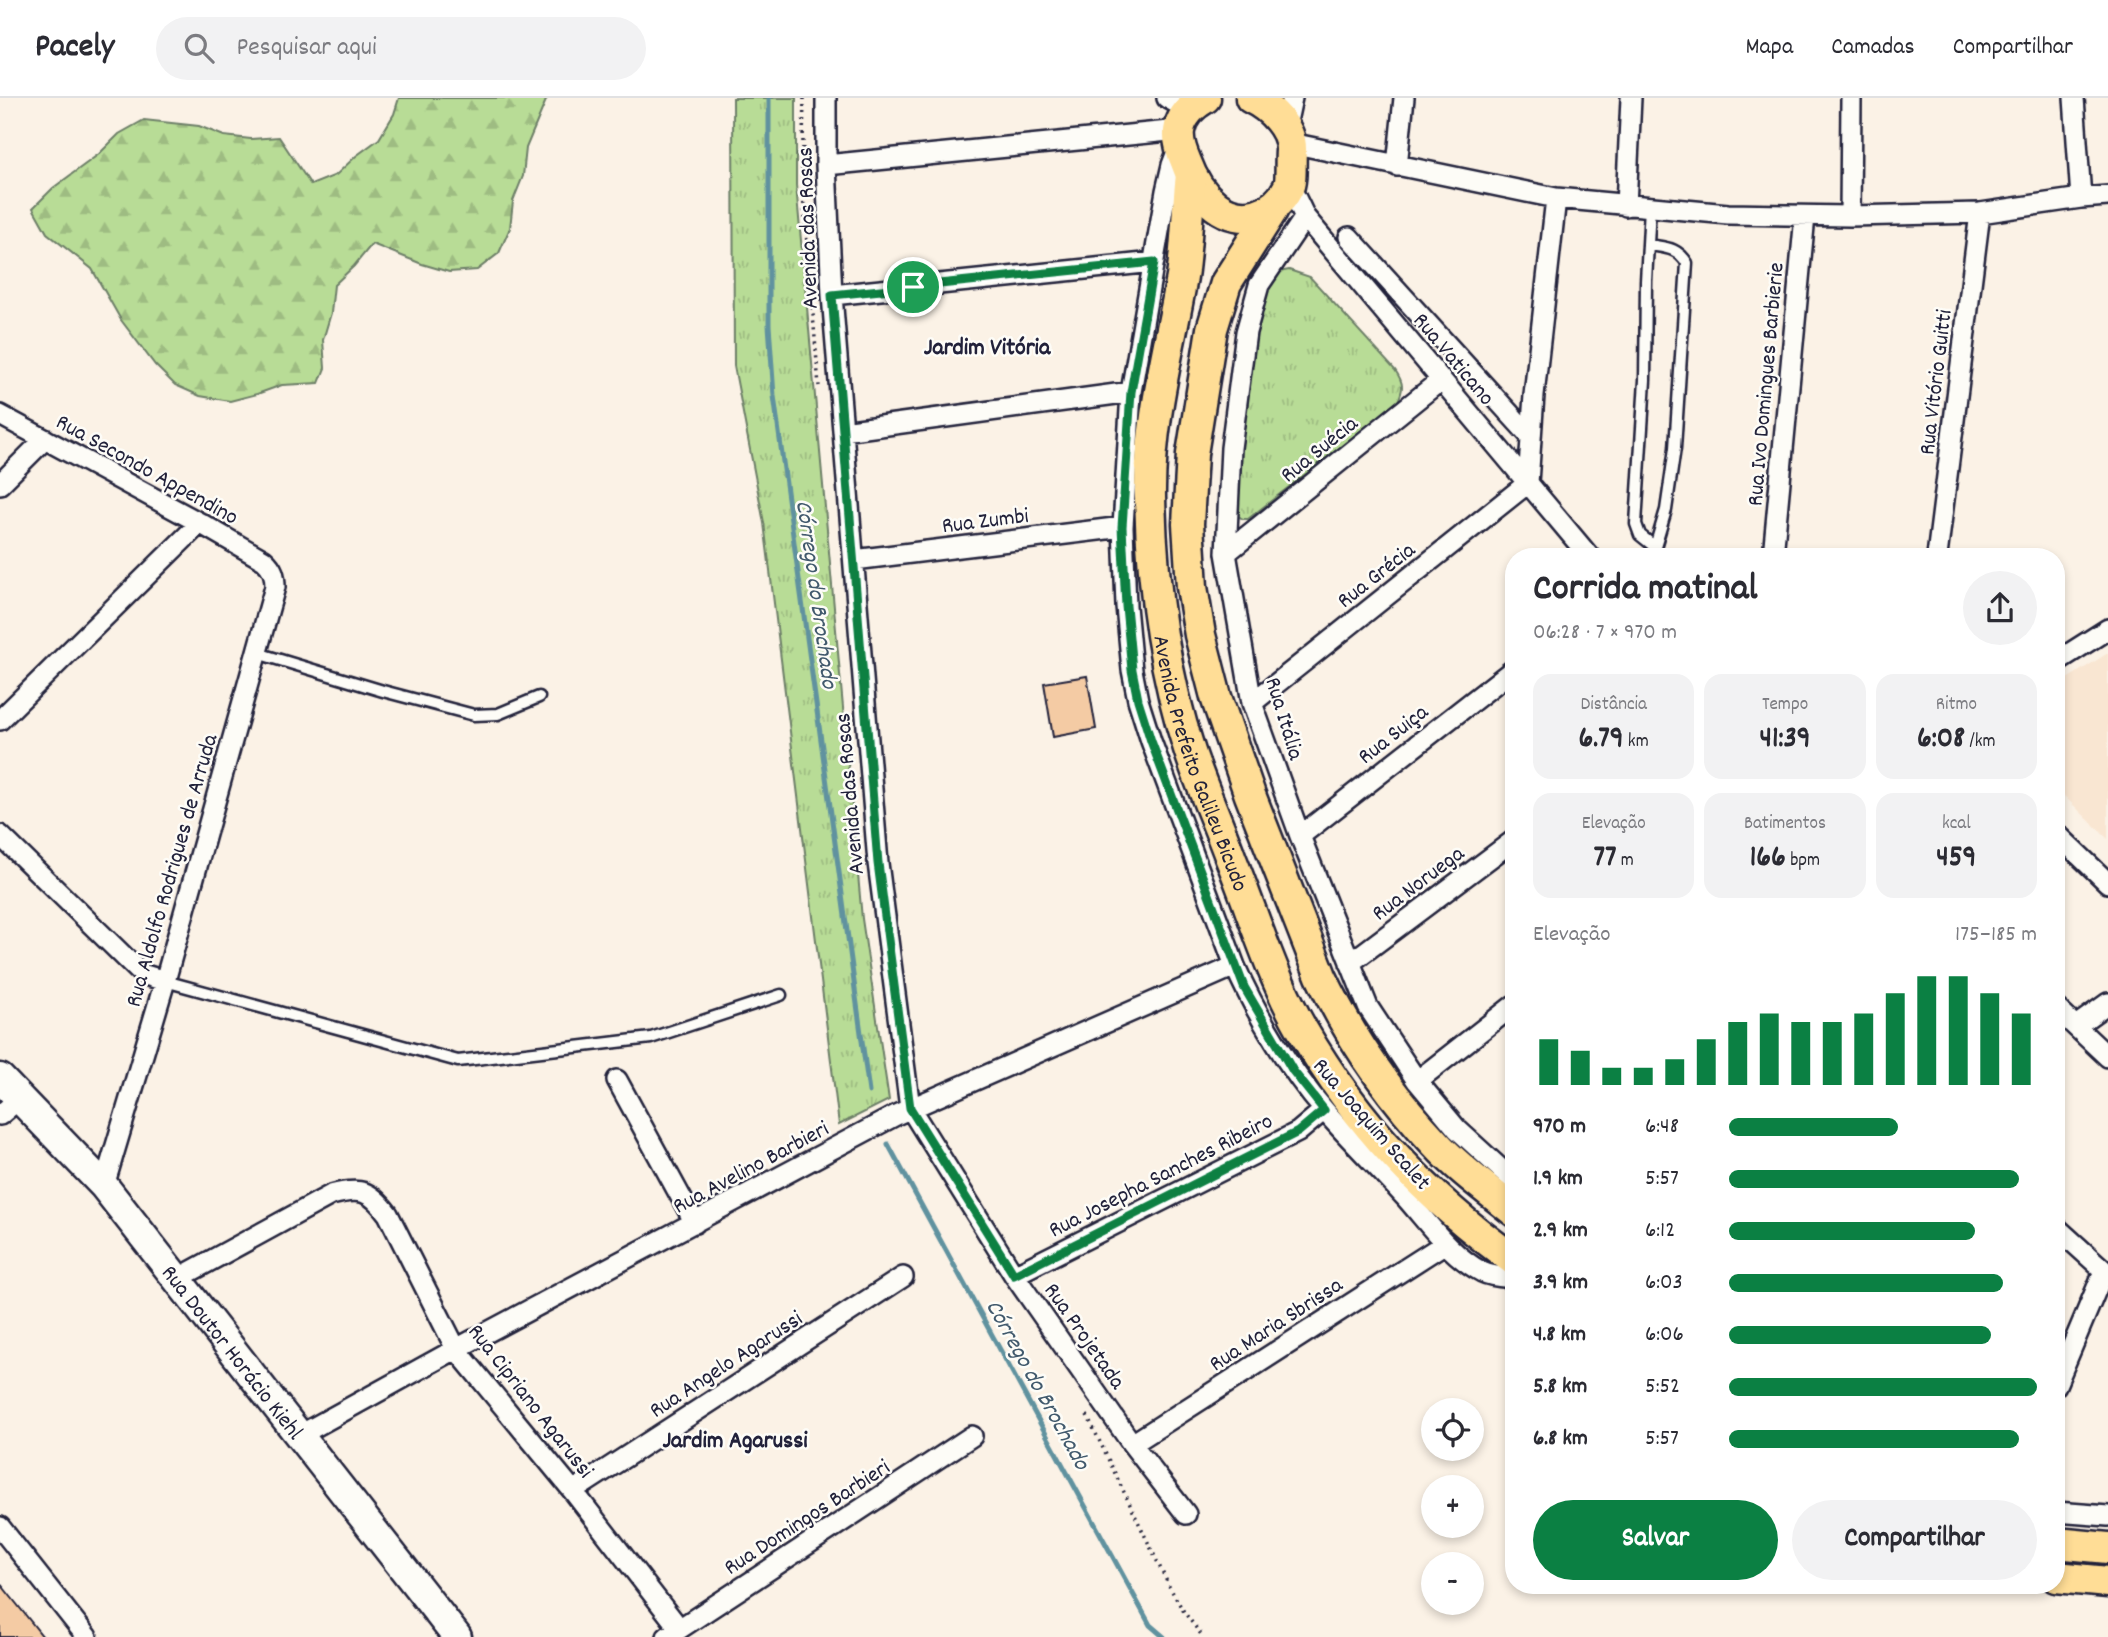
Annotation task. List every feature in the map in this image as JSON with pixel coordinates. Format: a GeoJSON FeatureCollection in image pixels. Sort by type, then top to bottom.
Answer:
{"type":"FeatureCollection","features":[{"type":"Feature","properties":{"kind":"main road"},"geometry":{"type":"LineString","coordinates":[[1186,109],[1191,175],[1201,191],[1217,207],[1235,216],[1255,216],[1281,197],[1277,113]]}},
{"type":"Feature","properties":{"kind":"main road","name":"Avenida Prefeito Galileu Bicudo"},"geometry":{"type":"LineString","coordinates":[[1191,175],[1182,273],[1156,418],[1150,494],[1154,579],[1170,678],[1190,751],[1276,974],[1302,1030],[1355,1108],[1398,1160],[1461,1220],[1505,1252]]}},
{"type":"Feature","properties":{"kind":"main road","name":"Avenida Prefeito Galileu Bicudo"},"geometry":{"type":"LineString","coordinates":[[1281,197],[1226,283],[1212,328],[1192,454],[1188,524],[1192,587],[1200,635],[1216,697],[1238,761],[1337,1011],[1364,1056],[1437,1146],[1505,1203]]}},
{"type":"Feature","properties":{"kind":"main road"},"geometry":{"type":"LineString","coordinates":[[2065,1544],[2108,1548]]}},
{"type":"Feature","properties":{"kind":"main road"},"geometry":{"type":"LineString","coordinates":[[2065,1578],[2108,1581]]}},
{"type":"Feature","properties":{"kind":"street","name":"Avenida das Rosas"},"geometry":{"type":"LineString","coordinates":[[826,98],[832,295],[878,863],[910,1108]]}},
{"type":"Feature","properties":{"kind":"street"},"geometry":{"type":"LineString","coordinates":[[1397,166],[1404,98]]}},
{"type":"Feature","properties":{"kind":"street"},"geometry":{"type":"LineString","coordinates":[[1626,206],[1631,98]]}},
{"type":"Feature","properties":{"kind":"street"},"geometry":{"type":"LineString","coordinates":[[1850,98],[1850,216]]}},
{"type":"Feature","properties":{"kind":"street"},"geometry":{"type":"LineString","coordinates":[[2074,98],[2081,198]]}},
{"type":"Feature","properties":{"kind":"street"},"geometry":{"type":"LineString","coordinates":[[826,165],[1186,109]]}},
{"type":"Feature","properties":{"kind":"street","name":"Rua Joaquim Scalet"},"geometry":{"type":"LineString","coordinates":[[1186,109],[1166,191],[1131,392],[1122,527],[1126,606],[1132,670],[1138,700],[1244,987],[1293,1071],[1324,1110],[1406,1198],[1444,1244],[1482,1272],[1505,1277]]}},
{"type":"Feature","properties":{"kind":"street"},"geometry":{"type":"LineString","coordinates":[[1277,113],[1397,166],[1556,198],[1626,206],[1728,214],[1850,216],[1980,213],[2108,196]]}},
{"type":"Feature","properties":{"kind":"street","name":"Rua Vaticano"},"geometry":{"type":"LineString","coordinates":[[1281,197],[1306,217],[1582,548]]}},
{"type":"Feature","properties":{"kind":"street"},"geometry":{"type":"LineString","coordinates":[[1528,483],[1556,198]]}},
{"type":"Feature","properties":{"kind":"street","name":"Rua Vitório Guitti"},"geometry":{"type":"LineString","coordinates":[[1938,548],[1980,213]]}},
{"type":"Feature","properties":{"kind":"street","name":"Rua Ivo Domingues Barbierie"},"geometry":{"type":"LineString","coordinates":[[1774,548],[1805,216]]}},
{"type":"Feature","properties":{"kind":"street","name":"Rua Itália"},"geometry":{"type":"LineString","coordinates":[[1306,217],[1259,285],[1246,332],[1231,448],[1226,553],[1252,703],[1300,836],[1368,1007],[1417,1081],[1457,1129],[1505,1172]]}},
{"type":"Feature","properties":{"kind":"street"},"geometry":{"type":"LineString","coordinates":[[1349,237],[1531,437]]}},
{"type":"Feature","properties":{"kind":"street"},"geometry":{"type":"LineString","coordinates":[[832,295],[1154,262]]}},
{"type":"Feature","properties":{"kind":"street","name":"Rua Suécia"},"geometry":{"type":"LineString","coordinates":[[1226,553],[1441,380]]}},
{"type":"Feature","properties":{"kind":"street"},"geometry":{"type":"LineString","coordinates":[[843,431],[1131,392]]}},
{"type":"Feature","properties":{"kind":"street","name":"Rua Secondo Appendino"},"geometry":{"type":"LineString","coordinates":[[0,415],[200,523],[271,566]]}},
{"type":"Feature","properties":{"kind":"street"},"geometry":{"type":"LineString","coordinates":[[0,484],[45,439]]}},
{"type":"Feature","properties":{"kind":"street","name":"Rua Grécia"},"geometry":{"type":"LineString","coordinates":[[1252,703],[1528,483]]}},
{"type":"Feature","properties":{"kind":"street"},"geometry":{"type":"LineString","coordinates":[[0,720],[200,523]]}},
{"type":"Feature","properties":{"kind":"street","name":"Rua Zumbi"},"geometry":{"type":"LineString","coordinates":[[854,560],[1122,527]]}},
{"type":"Feature","properties":{"kind":"street","name":"Rua Aldolfo Rodrigues de Arruda"},"geometry":{"type":"LineString","coordinates":[[104,1186],[165,981],[275,587],[271,566]]}},
{"type":"Feature","properties":{"kind":"street"},"geometry":{"type":"LineString","coordinates":[[2065,656],[2108,629]]}},
{"type":"Feature","properties":{"kind":"street","name":"Rua Suiça"},"geometry":{"type":"LineString","coordinates":[[1300,836],[1505,682]]}},
{"type":"Feature","properties":{"kind":"street"},"geometry":{"type":"LineString","coordinates":[[0,835],[142,974],[165,981]]}},
{"type":"Feature","properties":{"kind":"street"},"geometry":{"type":"LineString","coordinates":[[2065,842],[2108,883]]}},
{"type":"Feature","properties":{"kind":"street","name":"Rua Noruega"},"geometry":{"type":"LineString","coordinates":[[1350,963],[1505,847]]}},
{"type":"Feature","properties":{"kind":"street","name":"Rua Avelino Barbieri"},"geometry":{"type":"LineString","coordinates":[[300,1435],[910,1108],[1235,965]]}},
{"type":"Feature","properties":{"kind":"street"},"geometry":{"type":"LineString","coordinates":[[2076,1026],[2108,1003]]}},
{"type":"Feature","properties":{"kind":"street"},"geometry":{"type":"LineString","coordinates":[[1417,1081],[1505,1012]]}},
{"type":"Feature","properties":{"kind":"street"},"geometry":{"type":"LineString","coordinates":[[2065,1016],[2108,1058]]}},
{"type":"Feature","properties":{"kind":"street","name":"Rua Doutor Horácio Kiehl"},"geometry":{"type":"LineString","coordinates":[[0,1078],[10,1107],[104,1186],[457,1637]]}},
{"type":"Feature","properties":{"kind":"street"},"geometry":{"type":"LineString","coordinates":[[617,1080],[695,1223]]}},
{"type":"Feature","properties":{"kind":"street","name":"Rua Projetada"},"geometry":{"type":"LineString","coordinates":[[910,1108],[1014,1275],[1132,1444],[1185,1514]]}},
{"type":"Feature","properties":{"kind":"street","name":"Rua Josepha Sanches Ribeiro"},"geometry":{"type":"LineString","coordinates":[[1014,1275],[1298,1132],[1324,1110]]}},
{"type":"Feature","properties":{"kind":"street","name":"Rua Cipriano Agarussi"},"geometry":{"type":"LineString","coordinates":[[177,1279],[331,1195],[350,1190],[367,1192],[388,1214],[456,1349],[573,1491],[673,1633]]}},
{"type":"Feature","properties":{"kind":"street"},"geometry":{"type":"LineString","coordinates":[[2065,1235],[2106,1272],[2065,1365]]}},
{"type":"Feature","properties":{"kind":"street","name":"Rua Maria Sbrissa"},"geometry":{"type":"LineString","coordinates":[[1132,1444],[1444,1244]]}},
{"type":"Feature","properties":{"kind":"street","name":"Rua Angelo Agarussi"},"geometry":{"type":"LineString","coordinates":[[573,1491],[903,1277]]}},
{"type":"Feature","properties":{"kind":"street","name":"Rua Domingos Barbieri"},"geometry":{"type":"LineString","coordinates":[[673,1633],[972,1436]]}},
{"type":"Feature","properties":{"kind":"street"},"geometry":{"type":"LineString","coordinates":[[2065,1513],[2108,1516]]}},
{"type":"Feature","properties":{"kind":"street"},"geometry":{"type":"LineString","coordinates":[[0,1527],[88,1637]]}},
{"type":"Feature","properties":{"kind":"lane"},"geometry":{"type":"LineString","coordinates":[[1650,207],[1645,380],[1636,524],[1640,536],[1650,548]]}},
{"type":"Feature","properties":{"kind":"lane"},"geometry":{"type":"LineString","coordinates":[[1648,245],[1673,250],[1681,254],[1687,263],[1675,448],[1667,510],[1654,548]]}},
{"type":"Feature","properties":{"kind":"lane"},"geometry":{"type":"LineString","coordinates":[[257,653],[474,715],[498,714],[539,696]]}},
{"type":"Feature","properties":{"kind":"lane"},"geometry":{"type":"LineString","coordinates":[[165,981],[458,1061],[651,1038],[781,995]]}},
{"type":"Feature","properties":{"kind":"path"},"geometry":{"type":"LineString","coordinates":[[804,98],[802,183],[819,389]]}},
{"type":"Feature","properties":{"kind":"path"},"geometry":{"type":"LineString","coordinates":[[1085,1412],[1170,1586],[1184,1612],[1203,1637]]}},
{"type":"Feature","properties":{"kind":"shaded area"},"geometry":{"type":"Polygon","coordinates":[[[2108,653],[2108,839],[2065,797],[2065,680],[2108,653]]]}},
{"type":"Feature","properties":{"kind":"green space"},"geometry":{"type":"Polygon","coordinates":[[[399,98],[547,98],[526,148],[523,176],[513,201],[510,228],[499,253],[477,270],[449,272],[372,244],[334,285],[331,313],[323,340],[325,368],[319,383],[282,385],[230,401],[200,396],[175,385],[155,365],[121,320],[92,269],[47,233],[33,208],[53,188],[99,154],[119,134],[144,120],[199,126],[224,136],[251,139],[279,137],[311,185],[336,175],[379,139],[394,114],[399,98]]]}},
{"type":"Feature","properties":{"kind":"green space"},"geometry":{"type":"Polygon","coordinates":[[[733,98],[796,98],[796,185],[862,919],[889,1100],[839,1125],[764,523],[734,366],[733,98]]]}},
{"type":"Feature","properties":{"kind":"green space"},"geometry":{"type":"Polygon","coordinates":[[[1289,270],[1310,277],[1395,370],[1402,390],[1397,403],[1248,519],[1243,519],[1235,514],[1234,502],[1248,374],[1263,292],[1274,273],[1289,270]]]}},
{"type":"Feature","properties":{"kind":"building"},"geometry":{"type":"Polygon","coordinates":[[[1087,676],[1096,729],[1053,737],[1044,683],[1087,676]]]}},
{"type":"Feature","properties":{"kind":"building"},"geometry":{"type":"Polygon","coordinates":[[[0,1583],[43,1637],[0,1637],[0,1583]]]}},
{"type":"Feature","properties":{"kind":"waterway","name":"Córrego do Brochado"},"geometry":{"type":"LineString","coordinates":[[769,98],[769,325],[774,396],[869,1092]]}},
{"type":"Feature","properties":{"kind":"waterway","name":"Córrego do Brochado"},"geometry":{"type":"LineString","coordinates":[[888,1144],[1150,1625],[1164,1637]]}},
{"type":"Feature","properties":{"kind":"district","name":"Jardim Vitória"},"geometry":{"type":"Point","coordinates":[987,346]}},
{"type":"Feature","properties":{"kind":"district","name":"Jardim Agarussi"},"geometry":{"type":"Point","coordinates":[735,1439]}},
{"type":"Feature","properties":{"kind":"route"},"geometry":{"type":"LineString","coordinates":[[1154,262],[1131,392],[1122,527],[1126,606],[1132,670],[1138,700],[1244,987],[1293,1071],[1324,1110],[1298,1132],[1014,1275],[910,1108],[878,863],[832,295],[913,287],[1154,262]]}}]}
